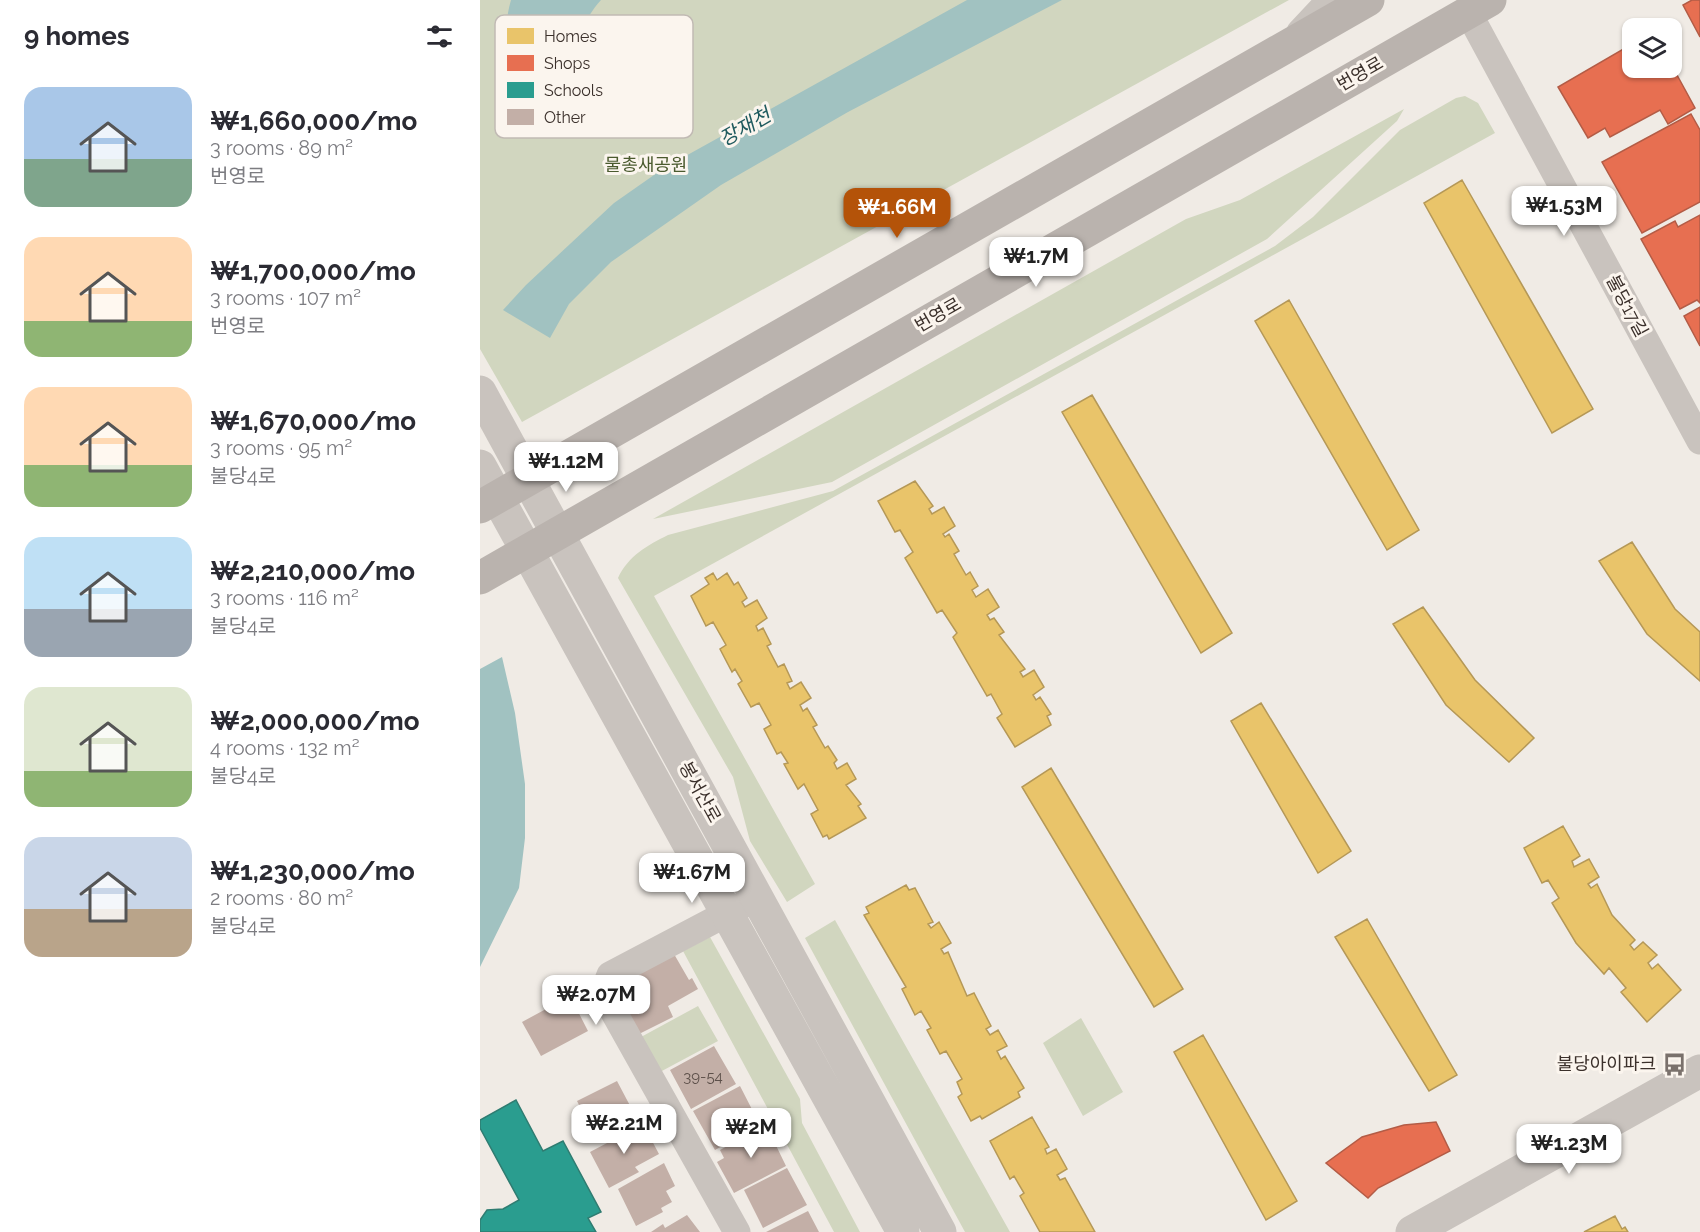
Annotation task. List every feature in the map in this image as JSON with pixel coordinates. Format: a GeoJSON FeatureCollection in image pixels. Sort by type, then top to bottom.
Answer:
{"type":"FeatureCollection","features":[{"type":"Feature","properties":{"kind":"main road"},"geometry":{"type":"LineString","coordinates":[[489,502],[1368,0]]}},
{"type":"Feature","properties":{"kind":"main road","name":"번영로"},"geometry":{"type":"LineString","coordinates":[[480,578],[1479,6]]}},
{"type":"Feature","properties":{"kind":"street"},"geometry":{"type":"LineString","coordinates":[[1290,44],[1329,0]]}},
{"type":"Feature","properties":{"kind":"street","name":"불당17길"},"geometry":{"type":"LineString","coordinates":[[1479,6],[1700,441]]}},
{"type":"Feature","properties":{"kind":"street","name":"봉서산로"},"geometry":{"type":"LineString","coordinates":[[480,392],[940,1232]]}},
{"type":"Feature","properties":{"kind":"street","name":"봉서산로"},"geometry":{"type":"LineString","coordinates":[[480,466],[489,502],[527,551],[903,1232]]}},
{"type":"Feature","properties":{"kind":"street"},"geometry":{"type":"LineString","coordinates":[[737,1232],[603,993],[610,975],[758,897]]}},
{"type":"Feature","properties":{"kind":"street"},"geometry":{"type":"LineString","coordinates":[[1412,1232],[1700,1071]]}},
{"type":"Feature","properties":{"kind":"green space","name":"물총새공원"},"geometry":{"type":"Polygon","coordinates":[[[480,0],[1289,0],[522,422],[480,349],[480,0]]]}},
{"type":"Feature","properties":{"kind":"green space"},"geometry":{"type":"Polygon","coordinates":[[[1465,96],[1478,103],[1495,133],[654,596],[815,884],[787,902],[750,841],[733,777],[618,578],[627,563],[646,547],[668,535],[833,491],[1275,246],[1313,217],[1400,130],[1456,98],[1465,96]]]}},
{"type":"Feature","properties":{"kind":"green space"},"geometry":{"type":"Polygon","coordinates":[[[1404,109],[1397,121],[1267,239],[832,482],[653,519],[1186,219],[1240,200],[1404,109]]]}},
{"type":"Feature","properties":{"kind":"green space"},"geometry":{"type":"Polygon","coordinates":[[[835,920],[1010,1232],[965,1232],[805,938],[835,920]]]}},
{"type":"Feature","properties":{"kind":"green space"},"geometry":{"type":"Polygon","coordinates":[[[710,937],[800,1099],[802,1123],[860,1232],[834,1232],[683,951],[710,937]]]}},
{"type":"Feature","properties":{"kind":"green space"},"geometry":{"type":"Polygon","coordinates":[[[698,1006],[718,1041],[660,1072],[641,1037],[698,1006]]]}},
{"type":"Feature","properties":{"kind":"green space"},"geometry":{"type":"Polygon","coordinates":[[[1081,1018],[1123,1092],[1083,1116],[1043,1043],[1081,1018]]]}},
{"type":"Feature","properties":{"kind":"water"},"geometry":{"type":"Polygon","coordinates":[[[511,0],[601,0],[590,15],[508,14],[511,0]]]}},
{"type":"Feature","properties":{"kind":"water","name":"장재천"},"geometry":{"type":"Polygon","coordinates":[[[967,0],[1062,0],[848,112],[721,185],[611,262],[569,304],[550,338],[503,310],[526,285],[614,203],[664,168],[967,0]]]}},
{"type":"Feature","properties":{"kind":"water"},"geometry":{"type":"Polygon","coordinates":[[[502,657],[515,713],[525,784],[525,838],[519,888],[480,967],[480,669],[502,657]]]}},
{"type":"Feature","properties":{"kind":"building: Homes"},"geometry":{"type":"Polygon","coordinates":[[[1462,180],[1593,409],[1552,433],[1424,203],[1462,180]]]}},
{"type":"Feature","properties":{"kind":"building: Homes"},"geometry":{"type":"Polygon","coordinates":[[[1289,300],[1419,530],[1387,550],[1255,321],[1289,300]]]}},
{"type":"Feature","properties":{"kind":"building: Homes"},"geometry":{"type":"Polygon","coordinates":[[[1092,395],[1232,633],[1201,653],[1062,412],[1092,395]]]}},
{"type":"Feature","properties":{"kind":"building: Homes"},"geometry":{"type":"Polygon","coordinates":[[[915,481],[933,506],[929,509],[932,514],[944,507],[955,526],[943,534],[945,537],[949,534],[959,551],[954,554],[966,575],[970,572],[978,586],[972,590],[976,597],[988,589],[999,607],[987,615],[990,620],[994,618],[1004,632],[999,635],[1025,669],[1020,672],[1023,677],[1034,670],[1044,687],[1033,695],[1036,700],[1040,697],[1051,714],[1047,716],[1051,725],[1015,747],[997,718],[1002,714],[991,694],[987,696],[953,637],[957,633],[942,610],[937,613],[905,558],[913,552],[900,530],[895,532],[878,501],[915,481]]]}},
{"type":"Feature","properties":{"kind":"building: Homes"},"geometry":{"type":"Polygon","coordinates":[[[1632,542],[1675,609],[1700,632],[1700,681],[1647,634],[1599,561],[1632,542]]]}},
{"type":"Feature","properties":{"kind":"building: Homes"},"geometry":{"type":"Polygon","coordinates":[[[713,573],[717,580],[727,573],[734,585],[738,582],[747,598],[742,602],[745,607],[757,600],[767,618],[756,626],[758,631],[763,628],[771,644],[767,646],[778,667],[784,664],[792,681],[787,683],[790,689],[801,682],[811,698],[800,705],[803,711],[807,708],[817,725],[813,727],[825,748],[828,746],[837,760],[834,763],[837,769],[847,763],[856,779],[846,785],[861,804],[858,806],[866,818],[829,839],[827,835],[823,837],[811,814],[818,810],[804,784],[798,789],[784,764],[788,763],[781,752],[777,754],[764,729],[771,725],[759,703],[751,707],[738,684],[742,681],[735,669],[732,672],[720,649],[726,645],[713,622],[706,626],[691,596],[709,584],[705,578],[713,573]]]}},
{"type":"Feature","properties":{"kind":"building: Homes"},"geometry":{"type":"Polygon","coordinates":[[[1423,607],[1475,680],[1534,738],[1509,762],[1446,705],[1393,624],[1423,607]]]}},
{"type":"Feature","properties":{"kind":"building: Homes"},"geometry":{"type":"Polygon","coordinates":[[[1261,703],[1351,851],[1318,873],[1231,721],[1261,703]]]}},
{"type":"Feature","properties":{"kind":"building: Homes"},"geometry":{"type":"Polygon","coordinates":[[[1051,768],[1183,989],[1154,1007],[1022,787],[1051,768]]]}},
{"type":"Feature","properties":{"kind":"building: Homes"},"geometry":{"type":"Polygon","coordinates":[[[1563,826],[1580,856],[1572,861],[1574,867],[1589,859],[1599,877],[1588,884],[1591,888],[1597,884],[1612,915],[1635,940],[1630,945],[1634,950],[1643,942],[1657,955],[1648,963],[1652,969],[1658,964],[1681,990],[1647,1022],[1621,992],[1626,988],[1609,968],[1604,974],[1576,943],[1552,903],[1559,898],[1548,880],[1542,883],[1524,848],[1563,826]]]}},
{"type":"Feature","properties":{"kind":"building: Homes"},"geometry":{"type":"Polygon","coordinates":[[[906,885],[909,890],[915,888],[933,922],[928,924],[931,928],[939,922],[951,943],[941,949],[944,954],[948,952],[967,996],[974,993],[991,1026],[986,1029],[990,1035],[998,1030],[1007,1046],[997,1051],[1001,1059],[1005,1056],[1024,1088],[1018,1092],[1020,1097],[982,1119],[980,1116],[971,1121],[958,1097],[962,1094],[957,1082],[962,1079],[946,1051],[940,1054],[927,1030],[931,1028],[921,1011],[915,1015],[902,989],[906,987],[864,915],[869,913],[866,907],[906,885]]]}},
{"type":"Feature","properties":{"kind":"building: Homes"},"geometry":{"type":"Polygon","coordinates":[[[1367,919],[1457,1075],[1429,1091],[1335,937],[1367,919]]]}},
{"type":"Feature","properties":{"kind":"building: Homes"},"geometry":{"type":"Polygon","coordinates":[[[1203,1035],[1297,1201],[1266,1220],[1174,1052],[1203,1035]]]}},
{"type":"Feature","properties":{"kind":"building: Homes"},"geometry":{"type":"Polygon","coordinates":[[[1032,1117],[1049,1147],[1045,1149],[1047,1154],[1056,1149],[1067,1169],[1057,1175],[1060,1180],[1065,1178],[1095,1232],[1040,1232],[1020,1196],[1024,1193],[1014,1176],[1010,1179],[990,1141],[1032,1117]]]}},
{"type":"Feature","properties":{"kind":"building: Homes"},"geometry":{"type":"Polygon","coordinates":[[[1615,1216],[1622,1229],[1625,1227],[1628,1232],[1584,1232],[1615,1216]]]}},
{"type":"Feature","properties":{"kind":"building: Shops"},"geometry":{"type":"Polygon","coordinates":[[[1692,0],[1700,0],[1700,37],[1683,5],[1692,0]]]}},
{"type":"Feature","properties":{"kind":"building: Shops"},"geometry":{"type":"Polygon","coordinates":[[[1622,50],[1622,78],[1679,78],[1695,108],[1668,124],[1660,110],[1610,137],[1605,128],[1588,138],[1558,87],[1622,50]]]}},
{"type":"Feature","properties":{"kind":"building: Shops"},"geometry":{"type":"Polygon","coordinates":[[[1691,114],[1700,130],[1700,202],[1642,233],[1602,162],[1691,114]]]}},
{"type":"Feature","properties":{"kind":"building: Shops"},"geometry":{"type":"Polygon","coordinates":[[[1700,215],[1700,303],[1697,300],[1680,309],[1641,239],[1675,221],[1678,227],[1700,215]]]}},
{"type":"Feature","properties":{"kind":"building: Shops"},"geometry":{"type":"Polygon","coordinates":[[[1700,307],[1700,346],[1684,316],[1700,307]]]}},
{"type":"Feature","properties":{"kind":"building: Shops"},"geometry":{"type":"Polygon","coordinates":[[[1436,1122],[1450,1151],[1378,1188],[1368,1198],[1326,1163],[1362,1137],[1404,1125],[1436,1122]]]}},
{"type":"Feature","properties":{"kind":"building: Schools"},"geometry":{"type":"Polygon","coordinates":[[[516,1100],[543,1151],[563,1141],[601,1212],[588,1218],[596,1232],[480,1232],[480,1220],[487,1210],[503,1209],[519,1200],[480,1128],[480,1120],[516,1100]]]}},
{"type":"Feature","properties":{"kind":"building: Other"},"geometry":{"type":"Polygon","coordinates":[[[674,954],[689,980],[692,978],[698,989],[668,1006],[673,1017],[639,1034],[622,999],[627,980],[674,954]]]}},
{"type":"Feature","properties":{"kind":"building: Other"},"geometry":{"type":"Polygon","coordinates":[[[570,996],[588,1031],[541,1056],[522,1022],[570,996]]]}},
{"type":"Feature","properties":{"kind":"building: Other"},"geometry":{"type":"Polygon","coordinates":[[[714,1046],[736,1084],[691,1109],[670,1070],[714,1046]]]}},
{"type":"Feature","properties":{"kind":"building: Other"},"geometry":{"type":"Polygon","coordinates":[[[617,1081],[636,1117],[597,1134],[593,1132],[577,1101],[617,1081]]]}},
{"type":"Feature","properties":{"kind":"building: Other"},"geometry":{"type":"Polygon","coordinates":[[[740,1086],[760,1125],[715,1150],[693,1111],[740,1086]]]}},
{"type":"Feature","properties":{"kind":"building: Other"},"geometry":{"type":"Polygon","coordinates":[[[643,1124],[659,1154],[635,1167],[639,1172],[609,1188],[590,1152],[643,1124]]]}},
{"type":"Feature","properties":{"kind":"building: Other"},"geometry":{"type":"Polygon","coordinates":[[[766,1125],[786,1166],[734,1193],[717,1162],[724,1158],[720,1150],[766,1125]]]}},
{"type":"Feature","properties":{"kind":"building: Other"},"geometry":{"type":"Polygon","coordinates":[[[664,1163],[675,1186],[666,1191],[672,1202],[661,1208],[663,1212],[636,1226],[618,1189],[664,1163]]]}},
{"type":"Feature","properties":{"kind":"building: Other"},"geometry":{"type":"Polygon","coordinates":[[[787,1168],[807,1205],[763,1228],[744,1190],[787,1168]]]}},
{"type":"Feature","properties":{"kind":"building: Other"},"geometry":{"type":"Polygon","coordinates":[[[808,1211],[819,1232],[766,1232],[808,1211]]]}},
{"type":"Feature","properties":{"kind":"building: Other"},"geometry":{"type":"Polygon","coordinates":[[[687,1215],[700,1232],[651,1232],[663,1224],[665,1228],[687,1215]]]}},
{"type":"Feature","properties":{"kind":"place","name":"불당아이파크"},"geometry":{"type":"Point","coordinates":[1674,1064]}}]}
